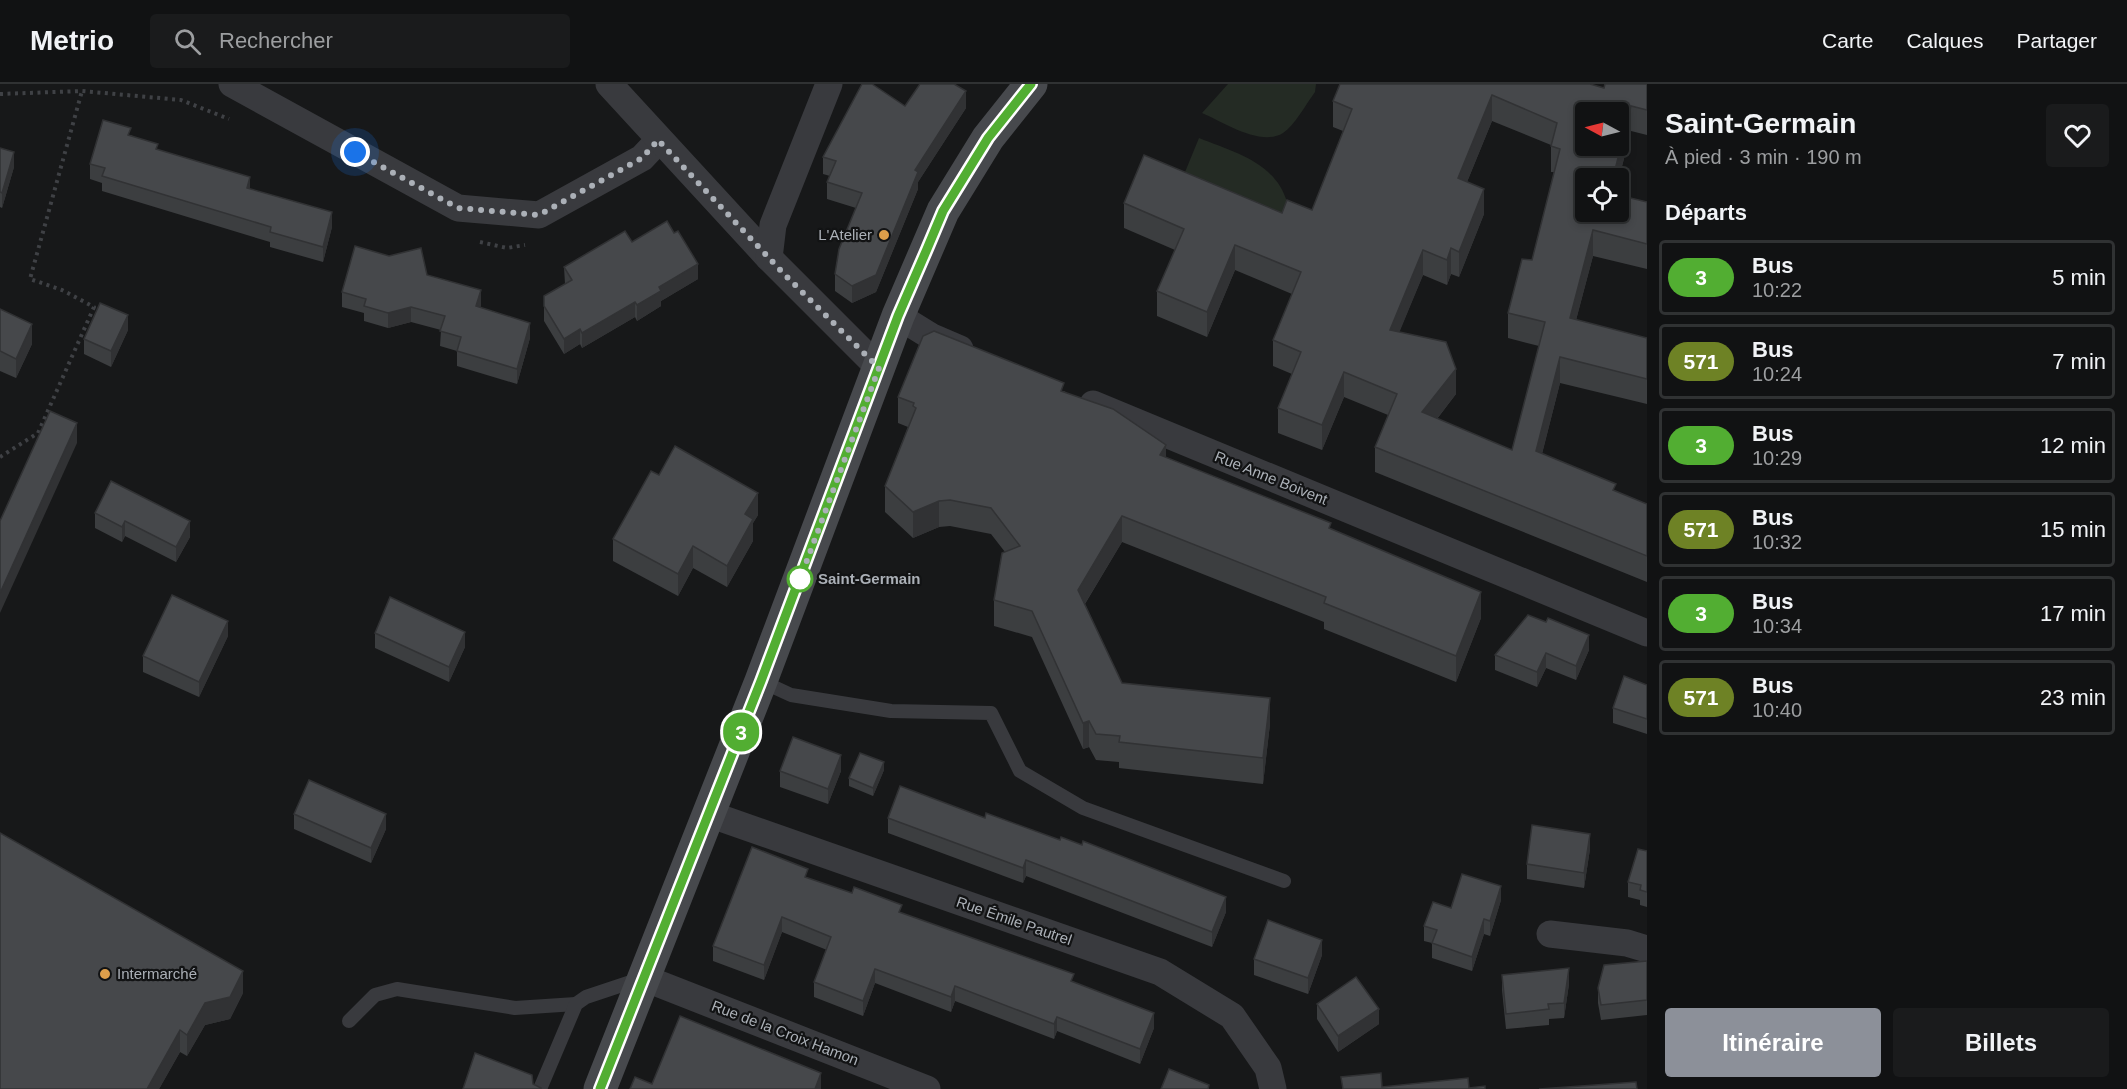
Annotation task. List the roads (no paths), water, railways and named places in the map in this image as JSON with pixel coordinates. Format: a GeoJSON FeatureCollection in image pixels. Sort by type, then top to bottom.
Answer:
{"type":"FeatureCollection","features":[{"type":"Feature","properties":{"kind":"main road"},"geometry":{"type":"LineString","coordinates":[[600,1089],[761,681],[898,316],[943,211],[988,138],[1030,84]]}},
{"type":"Feature","properties":{"kind":"street"},"geometry":{"type":"LineString","coordinates":[[232,84],[458,208],[539,215],[642,158],[658,140]]}},
{"type":"Feature","properties":{"kind":"street"},"geometry":{"type":"LineString","coordinates":[[609,84],[658,140],[769,258],[879,368]]}},
{"type":"Feature","properties":{"kind":"street"},"geometry":{"type":"LineString","coordinates":[[769,258],[773,225],[829,84]]}},
{"type":"Feature","properties":{"kind":"street"},"geometry":{"type":"LineString","coordinates":[[898,316],[932,338],[985,360]]}},
{"type":"Feature","properties":{"kind":"street","name":"Rue Anne Boivent"},"geometry":{"type":"LineString","coordinates":[[1070,395],[1647,633]]}},
{"type":"Feature","properties":{"kind":"street","name":"Rue Émile Pautrel"},"geometry":{"type":"LineString","coordinates":[[709,813],[1160,972],[1232,1016],[1269,1068],[1274,1089]]}},
{"type":"Feature","properties":{"kind":"street"},"geometry":{"type":"LineString","coordinates":[[1550,934],[1627,944],[1647,949]]}},
{"type":"Feature","properties":{"kind":"street","name":"Rue de la Croix Hamon"},"geometry":{"type":"LineString","coordinates":[[644,978],[927,1089]]}},
{"type":"Feature","properties":{"kind":"lane"},"geometry":{"type":"LineString","coordinates":[[761,681],[791,695],[891,711],[991,713],[1020,771],[1083,808],[1284,881]]}},
{"type":"Feature","properties":{"kind":"lane"},"geometry":{"type":"LineString","coordinates":[[349,1021],[375,994],[397,989],[515,1008],[576,1004],[586,997],[644,978]]}},
{"type":"Feature","properties":{"kind":"lane"},"geometry":{"type":"LineString","coordinates":[[540,1089],[576,1004]]}},
{"type":"Feature","properties":{"kind":"place","name":"L'Atelier"},"geometry":{"type":"Point","coordinates":[884,235]}},
{"type":"Feature","properties":{"kind":"place","name":"Saint-Germain"},"geometry":{"type":"Point","coordinates":[800,579]}},
{"type":"Feature","properties":{"kind":"place","name":"Intermarché"},"geometry":{"type":"Point","coordinates":[105,974]}}]}
